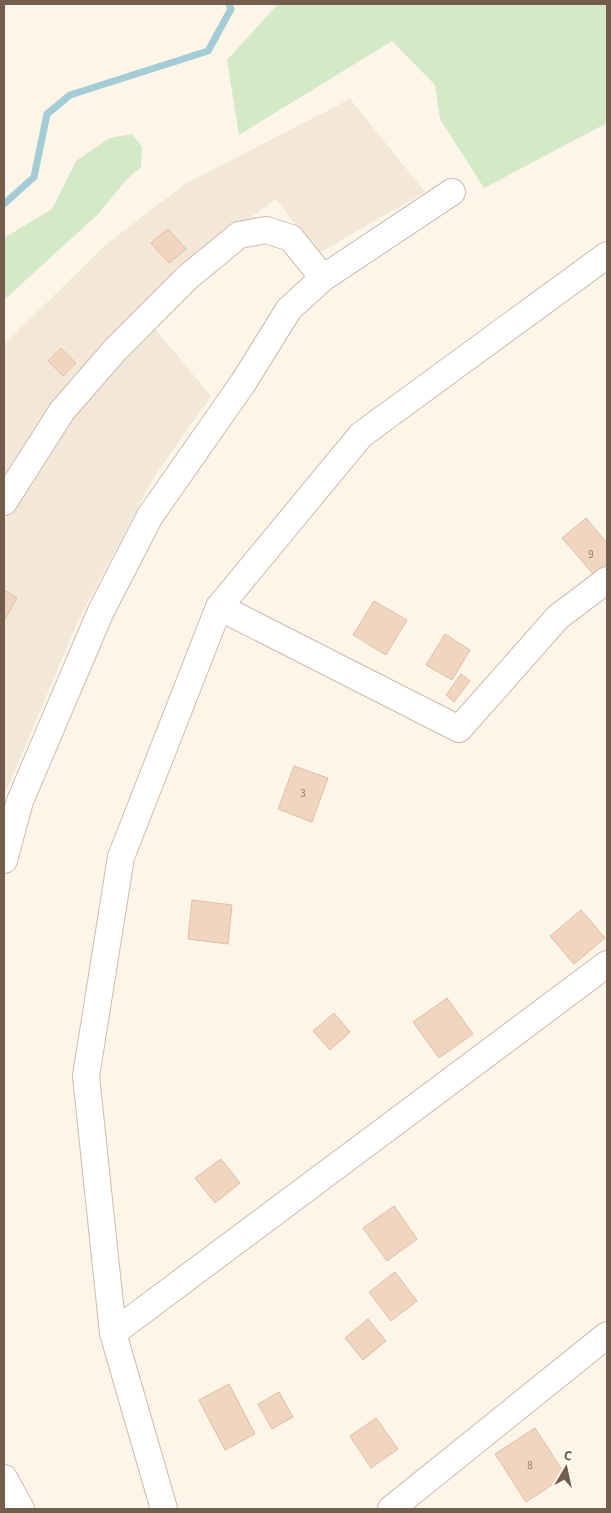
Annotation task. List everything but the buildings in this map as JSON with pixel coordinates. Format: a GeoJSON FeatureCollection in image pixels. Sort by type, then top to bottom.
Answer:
{"type":"FeatureCollection","features":[{"type":"Feature","properties":{"kind":"street"},"geometry":{"type":"LineString","coordinates":[[4,860],[20,800],[101,611],[150,516],[243,383],[289,309],[323,278],[452,192]]}},
{"type":"Feature","properties":{"kind":"street"},"geometry":{"type":"LineString","coordinates":[[4,502],[62,411],[115,350],[188,277],[239,235],[266,230],[291,238],[323,278]]}},
{"type":"Feature","properties":{"kind":"street"},"geometry":{"type":"LineString","coordinates":[[164,1509],[113,1333],[86,1076],[121,857],[219,607],[361,434],[607,255]]}},
{"type":"Feature","properties":{"kind":"street"},"geometry":{"type":"LineString","coordinates":[[219,607],[458,729],[558,617],[607,580]]}},
{"type":"Feature","properties":{"kind":"street"},"geometry":{"type":"LineString","coordinates":[[113,1333],[607,964]]}},
{"type":"Feature","properties":{"kind":"street"},"geometry":{"type":"LineString","coordinates":[[391,1509],[607,1335]]}},
{"type":"Feature","properties":{"kind":"street"},"geometry":{"type":"LineString","coordinates":[[4,1478],[21,1509]]}},
{"type":"Feature","properties":{"kind":"shaded area"},"geometry":{"type":"Polygon","coordinates":[[[350,99],[425,192],[317,254],[276,199],[207,249],[4,483],[4,345],[103,247],[185,184],[350,99]]]}},
{"type":"Feature","properties":{"kind":"shaded area"},"geometry":{"type":"Polygon","coordinates":[[[155,329],[211,396],[154,477],[79,619],[4,796],[4,521],[84,396],[155,329]]]}},
{"type":"Feature","properties":{"kind":"green space"},"geometry":{"type":"Polygon","coordinates":[[[278,4],[607,4],[607,123],[484,188],[440,119],[435,85],[392,41],[239,135],[227,60],[278,4]]]}},
{"type":"Feature","properties":{"kind":"green space"},"geometry":{"type":"Polygon","coordinates":[[[132,134],[142,147],[141,167],[127,179],[98,214],[4,300],[4,238],[52,209],[76,161],[110,138],[132,134]]]}},
{"type":"Feature","properties":{"kind":"waterway"},"geometry":{"type":"LineString","coordinates":[[4,204],[34,177],[47,114],[70,95],[208,51],[231,9],[229,4]]}}]}
